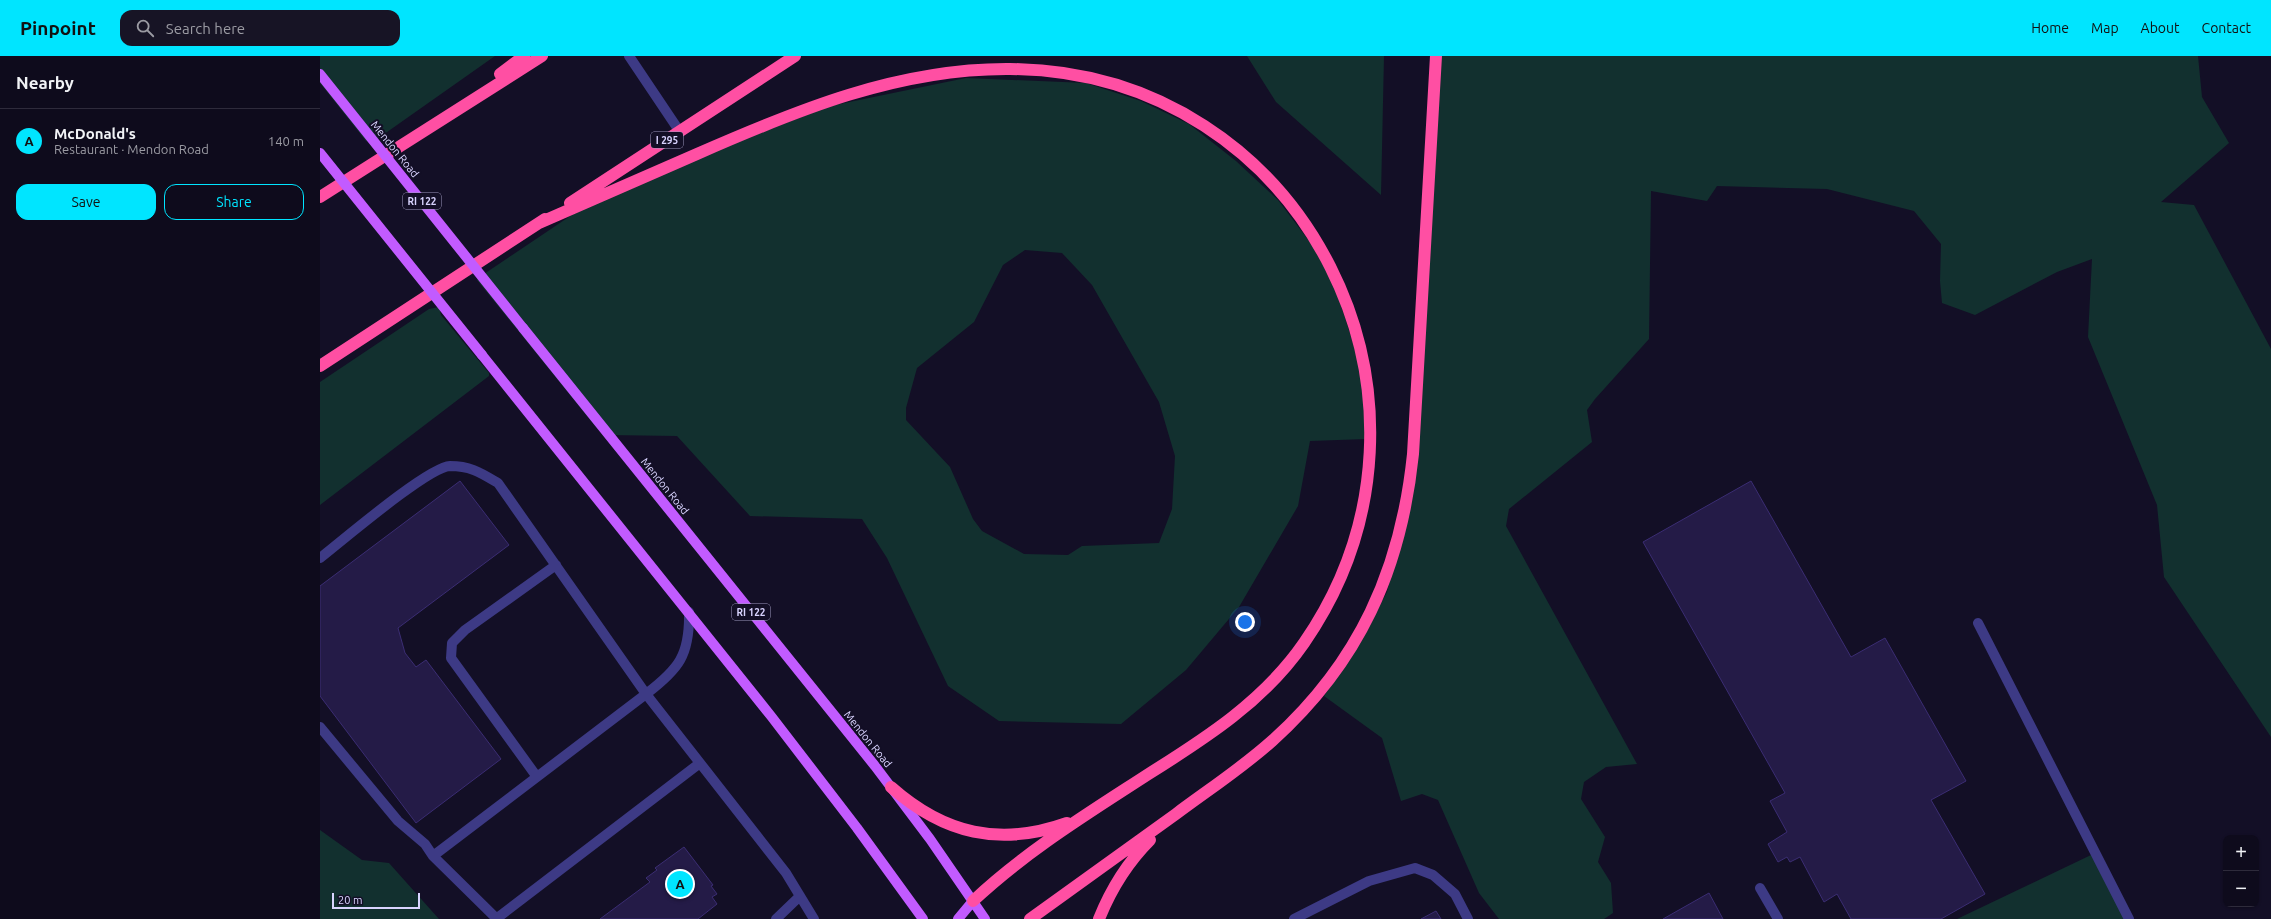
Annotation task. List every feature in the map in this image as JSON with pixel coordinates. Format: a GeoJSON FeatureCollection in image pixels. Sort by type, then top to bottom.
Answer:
{"type":"FeatureCollection","features":[{"type":"Feature","properties":{"kind":"highway"},"geometry":{"type":"LineString","coordinates":[[444,118],[524,56]]}},
{"type":"Feature","properties":{"kind":"highway"},"geometry":{"type":"LineString","coordinates":[[320,197],[542,56]]}},
{"type":"Feature","properties":{"kind":"highway","name":"I 295"},"geometry":{"type":"LineString","coordinates":[[320,366],[795,56]]}},
{"type":"Feature","properties":{"kind":"highway"},"geometry":{"type":"LineString","coordinates":[[1030,919],[1187,806],[1271,741],[1317,694],[1338,668],[1358,636],[1376,602],[1390,567],[1405,511],[1413,454],[1436,56]]}},
{"type":"Feature","properties":{"kind":"highway"},"geometry":{"type":"LineString","coordinates":[[539,223],[767,123],[809,107],[888,83],[977,70],[1036,70],[1079,76],[1119,86],[1176,110],[1205,126],[1252,162],[1274,184],[1319,245],[1341,289],[1358,336],[1368,388],[1370,416],[1371,449],[1361,518],[1337,586],[1304,644],[1284,669],[1254,700],[1222,727],[1093,810],[1021,861],[973,901]]}},
{"type":"Feature","properties":{"kind":"highway"},"geometry":{"type":"LineString","coordinates":[[891,787],[908,802],[941,822],[974,833],[1007,836],[1042,831],[1069,822],[1093,810]]}},
{"type":"Feature","properties":{"kind":"highway"},"geometry":{"type":"LineString","coordinates":[[1099,919],[1114,885],[1127,866],[1156,834],[1187,806]]}},
{"type":"Feature","properties":{"kind":"main road","name":"Mendon Road"},"geometry":{"type":"LineString","coordinates":[[320,74],[891,787],[985,919]]}},
{"type":"Feature","properties":{"kind":"main road"},"geometry":{"type":"LineString","coordinates":[[320,153],[689,612],[817,775],[923,919]]}},
{"type":"Feature","properties":{"kind":"main road"},"geometry":{"type":"LineString","coordinates":[[958,919],[973,901]]}},
{"type":"Feature","properties":{"kind":"lane"},"geometry":{"type":"LineString","coordinates":[[629,56],[680,132]]}},
{"type":"Feature","properties":{"kind":"lane"},"geometry":{"type":"LineString","coordinates":[[320,558],[421,479],[448,466],[474,468],[498,483],[646,694],[786,873],[814,919]]}},
{"type":"Feature","properties":{"kind":"lane"},"geometry":{"type":"LineString","coordinates":[[537,777],[451,658],[452,643],[465,630],[556,565]]}},
{"type":"Feature","properties":{"kind":"lane"},"geometry":{"type":"LineString","coordinates":[[433,856],[669,677],[680,663],[687,648],[690,632],[689,612]]}},
{"type":"Feature","properties":{"kind":"lane"},"geometry":{"type":"LineString","coordinates":[[1978,623],[2129,919]]}},
{"type":"Feature","properties":{"kind":"lane"},"geometry":{"type":"LineString","coordinates":[[320,726],[398,821],[425,844],[433,856],[496,919],[700,763]]}},
{"type":"Feature","properties":{"kind":"lane"},"geometry":{"type":"LineString","coordinates":[[1294,919],[1369,881],[1415,868],[1433,875],[1455,894],[1468,919]]}},
{"type":"Feature","properties":{"kind":"lane"},"geometry":{"type":"LineString","coordinates":[[1760,888],[1778,919]]}},
{"type":"Feature","properties":{"kind":"lane"},"geometry":{"type":"LineString","coordinates":[[776,919],[800,896]]}},
{"type":"Feature","properties":{"kind":"green space"},"geometry":{"type":"Polygon","coordinates":[[[320,56],[495,56],[380,137],[374,143],[366,141],[320,83],[320,56]]]}},
{"type":"Feature","properties":{"kind":"green space"},"geometry":{"type":"Polygon","coordinates":[[[1247,56],[1384,56],[1381,195],[1276,102],[1247,56]]]}},
{"type":"Feature","properties":{"kind":"green space"},"geometry":{"type":"Polygon","coordinates":[[[1436,56],[2198,56],[2202,97],[2229,143],[2161,202],[2194,205],[2271,349],[2271,737],[2164,577],[2157,505],[2088,337],[2092,259],[2057,272],[1975,315],[1942,303],[1940,281],[1941,244],[1914,211],[1827,189],[1717,186],[1707,201],[1651,191],[1649,339],[1595,399],[1587,410],[1592,442],[1509,509],[1506,526],[1637,764],[1606,767],[1584,782],[1581,799],[1605,837],[1598,862],[1611,883],[1613,913],[1604,919],[1499,919],[1479,893],[1438,800],[1422,794],[1401,801],[1382,738],[1324,696],[1355,650],[1387,592],[1401,533],[1410,470],[1436,56]]]}},
{"type":"Feature","properties":{"kind":"green space"},"geometry":{"type":"Polygon","coordinates":[[[966,78],[1086,83],[1141,101],[1189,124],[1236,161],[1278,200],[1328,266],[1364,376],[1366,439],[1310,441],[1298,506],[1239,607],[1186,670],[1121,724],[999,721],[948,686],[887,558],[862,519],[750,516],[677,436],[607,435],[606,437],[595,426],[477,280],[603,194],[830,106],[966,78]],[[1025,250],[1003,265],[974,322],[917,368],[906,408],[906,420],[950,467],[973,519],[982,531],[1024,554],[1068,555],[1082,546],[1159,543],[1172,509],[1175,456],[1159,402],[1092,285],[1062,253],[1025,250]]]}},
{"type":"Feature","properties":{"kind":"green space"},"geometry":{"type":"Polygon","coordinates":[[[439,307],[441,315],[489,373],[489,376],[320,505],[320,382],[429,309],[439,307]]]}},
{"type":"Feature","properties":{"kind":"green space"},"geometry":{"type":"Polygon","coordinates":[[[320,830],[362,860],[389,863],[439,919],[320,919],[320,830]]]}},
{"type":"Feature","properties":{"kind":"green space"},"geometry":{"type":"Polygon","coordinates":[[[2091,855],[2127,919],[1957,919],[2091,855]]]}},
{"type":"Feature","properties":{"kind":"building"},"geometry":{"type":"Polygon","coordinates":[[[460,481],[509,545],[398,628],[405,653],[416,667],[426,660],[501,759],[416,823],[320,696],[320,586],[460,481]]]}},
{"type":"Feature","properties":{"kind":"building"},"geometry":{"type":"Polygon","coordinates":[[[1751,481],[1851,657],[1885,638],[1966,781],[1931,800],[1985,894],[1941,919],[1851,919],[1837,894],[1824,902],[1800,857],[1790,862],[1787,857],[1778,862],[1768,844],[1787,832],[1770,801],[1785,793],[1643,542],[1751,481]]]}},
{"type":"Feature","properties":{"kind":"building"},"geometry":{"type":"Polygon","coordinates":[[[684,847],[713,885],[711,886],[717,894],[712,897],[717,904],[698,919],[600,919],[650,882],[646,878],[657,870],[655,868],[684,847]]]}},
{"type":"Feature","properties":{"kind":"building"},"geometry":{"type":"Polygon","coordinates":[[[1709,893],[1723,919],[1663,919],[1709,893]]]}},
{"type":"Feature","properties":{"kind":"building"},"geometry":{"type":"Polygon","coordinates":[[[1436,911],[1441,919],[1421,919],[1436,911]]]}},
{"type":"Feature","properties":{"kind":"place","name":"McDonald's"},"geometry":{"type":"Point","coordinates":[680,884]}}]}
